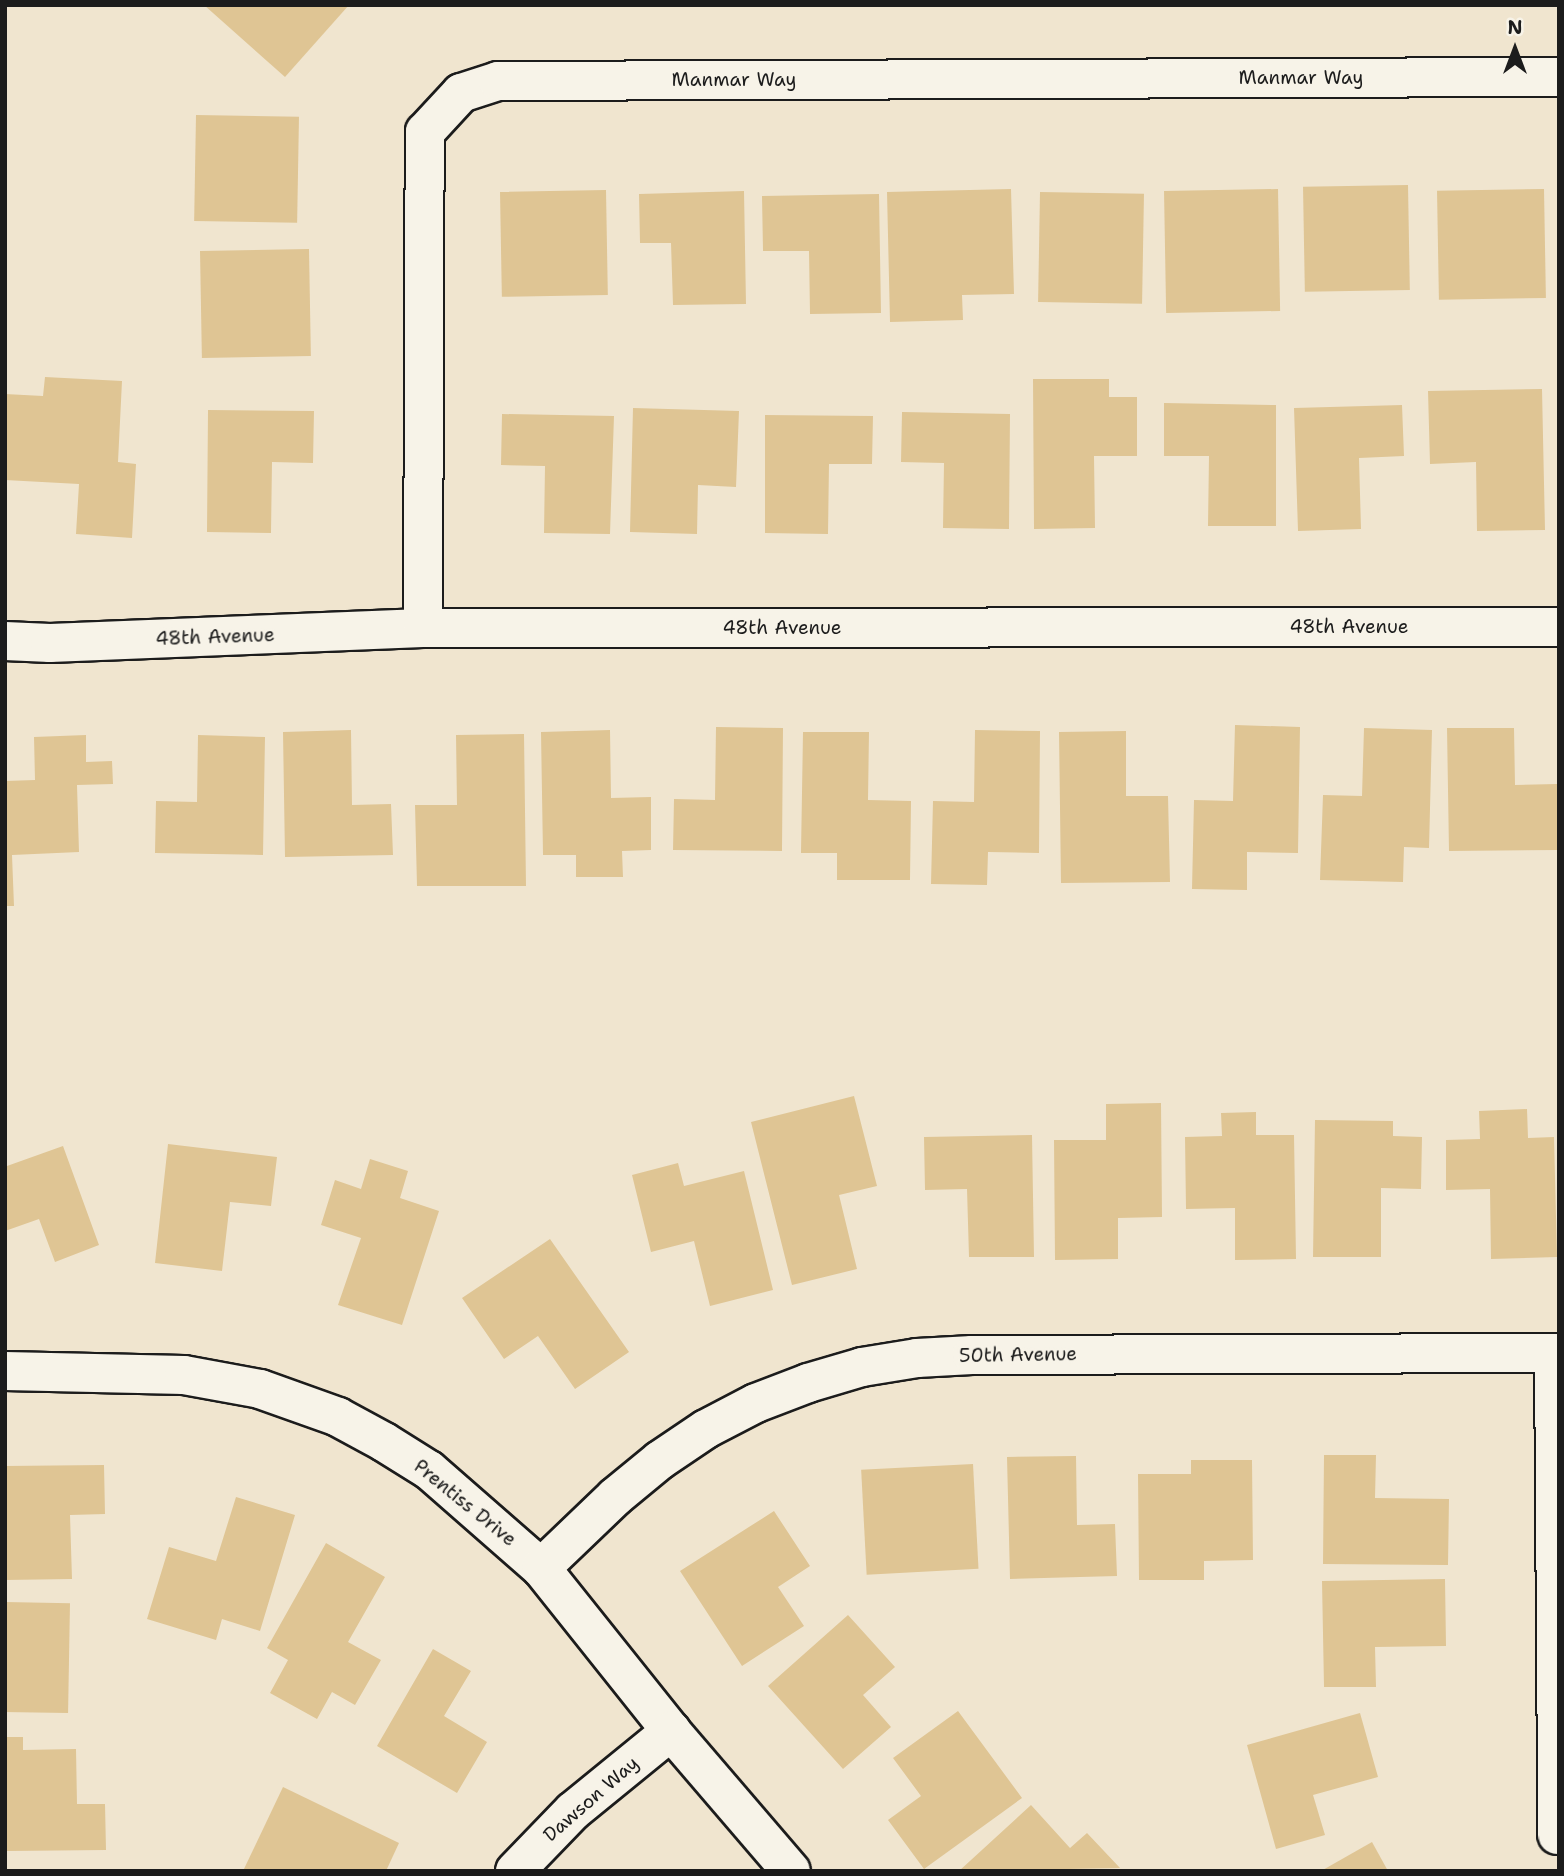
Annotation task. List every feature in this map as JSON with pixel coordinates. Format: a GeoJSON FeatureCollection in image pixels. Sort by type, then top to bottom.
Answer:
{"type":"FeatureCollection","features":[{"type":"Feature","properties":{"kind":"street","name":"Manmar Way"},"geometry":{"type":"LineString","coordinates":[[423,628],[425,132],[461,93],[498,80],[1559,77]]}},
{"type":"Feature","properties":{"kind":"street","name":"48th Avenue"},"geometry":{"type":"LineString","coordinates":[[5,641],[50,643],[423,628],[1559,627]]}},
{"type":"Feature","properties":{"kind":"street","name":"50th Avenue"},"geometry":{"type":"LineString","coordinates":[[541,1568],[615,1497],[660,1460],[706,1429],[766,1399],[862,1367],[917,1358],[972,1355],[1557,1353]]}},
{"type":"Feature","properties":{"kind":"street"},"geometry":{"type":"LineString","coordinates":[[1557,1353],[1557,1835]]}},
{"type":"Feature","properties":{"kind":"street","name":"Prentiss Drive"},"geometry":{"type":"LineString","coordinates":[[5,1371],[184,1376],[260,1389],[338,1417],[429,1470],[541,1568],[671,1731],[791,1871]]}},
{"type":"Feature","properties":{"kind":"street","name":"Dawson Way"},"geometry":{"type":"LineString","coordinates":[[515,1871],[573,1811],[671,1731]]}},
{"type":"Feature","properties":{"kind":"building"},"geometry":{"type":"Polygon","coordinates":[[[204,5],[349,5],[285,77],[204,5]]]}},
{"type":"Feature","properties":{"kind":"building"},"geometry":{"type":"Polygon","coordinates":[[[196,115],[299,117],[297,223],[194,221],[196,115]]]}},
{"type":"Feature","properties":{"kind":"building"},"geometry":{"type":"Polygon","coordinates":[[[1408,185],[1410,290],[1305,292],[1303,187],[1408,185]]]}},
{"type":"Feature","properties":{"kind":"building"},"geometry":{"type":"Polygon","coordinates":[[[1011,189],[1014,294],[962,295],[963,320],[890,322],[887,192],[1011,189]]]}},
{"type":"Feature","properties":{"kind":"building"},"geometry":{"type":"Polygon","coordinates":[[[1278,189],[1280,311],[1166,313],[1164,191],[1278,189]]]}},
{"type":"Feature","properties":{"kind":"building"},"geometry":{"type":"Polygon","coordinates":[[[1544,189],[1546,298],[1439,300],[1437,191],[1544,189]]]}},
{"type":"Feature","properties":{"kind":"building"},"geometry":{"type":"Polygon","coordinates":[[[606,190],[608,295],[502,297],[500,192],[606,190]]]}},
{"type":"Feature","properties":{"kind":"building"},"geometry":{"type":"Polygon","coordinates":[[[744,191],[746,304],[673,305],[671,243],[640,243],[639,194],[744,191]]]}},
{"type":"Feature","properties":{"kind":"building"},"geometry":{"type":"Polygon","coordinates":[[[1040,192],[1144,194],[1142,304],[1038,302],[1040,192]]]}},
{"type":"Feature","properties":{"kind":"building"},"geometry":{"type":"Polygon","coordinates":[[[879,194],[881,313],[810,314],[809,251],[763,251],[762,196],[879,194]]]}},
{"type":"Feature","properties":{"kind":"building"},"geometry":{"type":"Polygon","coordinates":[[[309,249],[311,356],[202,358],[200,251],[309,249]]]}},
{"type":"Feature","properties":{"kind":"building"},"geometry":{"type":"Polygon","coordinates":[[[45,377],[122,381],[118,462],[136,464],[132,538],[76,534],[79,484],[5,480],[5,394],[43,396],[45,377]]]}},
{"type":"Feature","properties":{"kind":"building"},"geometry":{"type":"Polygon","coordinates":[[[1033,379],[1109,379],[1109,397],[1137,397],[1137,456],[1094,456],[1095,528],[1034,529],[1033,379]]]}},
{"type":"Feature","properties":{"kind":"building"},"geometry":{"type":"Polygon","coordinates":[[[1542,389],[1545,530],[1477,531],[1476,462],[1430,464],[1428,391],[1542,389]]]}},
{"type":"Feature","properties":{"kind":"building"},"geometry":{"type":"Polygon","coordinates":[[[1164,403],[1276,405],[1276,526],[1208,526],[1209,456],[1164,456],[1164,403]]]}},
{"type":"Feature","properties":{"kind":"building"},"geometry":{"type":"Polygon","coordinates":[[[1402,405],[1404,456],[1359,458],[1361,529],[1298,531],[1294,408],[1402,405]]]}},
{"type":"Feature","properties":{"kind":"building"},"geometry":{"type":"Polygon","coordinates":[[[633,408],[739,411],[736,487],[698,485],[697,534],[630,532],[633,408]]]}},
{"type":"Feature","properties":{"kind":"building"},"geometry":{"type":"Polygon","coordinates":[[[208,410],[314,411],[313,463],[272,462],[271,533],[207,532],[208,410]]]}},
{"type":"Feature","properties":{"kind":"building"},"geometry":{"type":"Polygon","coordinates":[[[902,412],[1010,414],[1009,529],[943,528],[944,463],[901,462],[902,412]]]}},
{"type":"Feature","properties":{"kind":"building"},"geometry":{"type":"Polygon","coordinates":[[[502,414],[614,416],[610,534],[544,533],[545,466],[501,465],[502,414]]]}},
{"type":"Feature","properties":{"kind":"building"},"geometry":{"type":"Polygon","coordinates":[[[765,415],[873,416],[872,464],[829,464],[828,534],[765,533],[765,415]]]}},
{"type":"Feature","properties":{"kind":"building"},"geometry":{"type":"Polygon","coordinates":[[[1235,725],[1300,727],[1298,853],[1247,852],[1247,890],[1192,889],[1194,800],[1233,801],[1235,725]]]}},
{"type":"Feature","properties":{"kind":"building"},"geometry":{"type":"Polygon","coordinates":[[[716,727],[783,728],[782,851],[673,850],[674,799],[715,800],[716,727]]]}},
{"type":"Feature","properties":{"kind":"building"},"geometry":{"type":"Polygon","coordinates":[[[1364,728],[1432,730],[1429,848],[1404,847],[1403,882],[1320,880],[1323,795],[1362,796],[1364,728]]]}},
{"type":"Feature","properties":{"kind":"building"},"geometry":{"type":"Polygon","coordinates":[[[1447,728],[1514,728],[1515,785],[1557,784],[1558,850],[1449,851],[1447,728]]]}},
{"type":"Feature","properties":{"kind":"building"},"geometry":{"type":"Polygon","coordinates":[[[351,730],[352,805],[391,804],[393,855],[285,857],[283,732],[351,730]]]}},
{"type":"Feature","properties":{"kind":"building"},"geometry":{"type":"Polygon","coordinates":[[[610,730],[611,798],[651,797],[651,850],[622,851],[623,877],[576,877],[576,855],[543,855],[541,732],[610,730]]]}},
{"type":"Feature","properties":{"kind":"building"},"geometry":{"type":"Polygon","coordinates":[[[975,730],[1040,731],[1039,853],[988,852],[987,885],[931,884],[933,801],[974,802],[975,730]]]}},
{"type":"Feature","properties":{"kind":"building"},"geometry":{"type":"Polygon","coordinates":[[[1126,731],[1126,796],[1168,796],[1170,882],[1061,883],[1059,732],[1126,731]]]}},
{"type":"Feature","properties":{"kind":"building"},"geometry":{"type":"Polygon","coordinates":[[[803,732],[869,732],[868,800],[911,801],[910,880],[837,880],[837,853],[801,853],[803,732]]]}},
{"type":"Feature","properties":{"kind":"building"},"geometry":{"type":"Polygon","coordinates":[[[524,734],[526,886],[417,886],[415,805],[457,805],[456,735],[524,734]]]}},
{"type":"Feature","properties":{"kind":"building"},"geometry":{"type":"Polygon","coordinates":[[[86,735],[86,762],[112,761],[113,784],[77,785],[79,852],[12,855],[14,906],[5,906],[5,781],[35,780],[34,737],[86,735]]]}},
{"type":"Feature","properties":{"kind":"building"},"geometry":{"type":"Polygon","coordinates":[[[198,735],[265,737],[263,855],[155,853],[156,801],[197,802],[198,735]]]}},
{"type":"Feature","properties":{"kind":"building"},"geometry":{"type":"Polygon","coordinates":[[[854,1096],[877,1186],[839,1195],[857,1269],[792,1285],[751,1122],[854,1096]]]}},
{"type":"Feature","properties":{"kind":"building"},"geometry":{"type":"Polygon","coordinates":[[[1161,1103],[1162,1217],[1118,1218],[1118,1259],[1055,1260],[1054,1140],[1106,1140],[1106,1104],[1161,1103]]]}},
{"type":"Feature","properties":{"kind":"building"},"geometry":{"type":"Polygon","coordinates":[[[1527,1109],[1528,1138],[1554,1137],[1557,1257],[1491,1259],[1490,1189],[1446,1190],[1446,1140],[1480,1139],[1479,1111],[1527,1109]]]}},
{"type":"Feature","properties":{"kind":"building"},"geometry":{"type":"Polygon","coordinates":[[[1256,1112],[1256,1135],[1294,1135],[1296,1259],[1235,1260],[1235,1208],[1186,1209],[1185,1137],[1222,1136],[1221,1113],[1256,1112]]]}},
{"type":"Feature","properties":{"kind":"building"},"geometry":{"type":"Polygon","coordinates":[[[1315,1120],[1393,1121],[1393,1136],[1422,1137],[1421,1189],[1381,1188],[1381,1257],[1313,1257],[1315,1120]]]}},
{"type":"Feature","properties":{"kind":"building"},"geometry":{"type":"Polygon","coordinates":[[[1032,1135],[1034,1257],[969,1257],[967,1189],[925,1190],[924,1137],[1032,1135]]]}},
{"type":"Feature","properties":{"kind":"building"},"geometry":{"type":"Polygon","coordinates":[[[168,1144],[277,1157],[271,1206],[230,1202],[222,1271],[155,1263],[168,1144]]]}},
{"type":"Feature","properties":{"kind":"building"},"geometry":{"type":"Polygon","coordinates":[[[63,1146],[99,1245],[55,1262],[39,1219],[5,1231],[5,1161],[7,1166],[63,1146]]]}},
{"type":"Feature","properties":{"kind":"building"},"geometry":{"type":"Polygon","coordinates":[[[370,1159],[408,1171],[400,1198],[439,1211],[402,1325],[338,1305],[361,1238],[321,1225],[335,1180],[361,1189],[370,1159]]]}},
{"type":"Feature","properties":{"kind":"building"},"geometry":{"type":"Polygon","coordinates":[[[678,1163],[684,1186],[744,1171],[773,1290],[710,1306],[694,1241],[651,1252],[632,1175],[678,1163]]]}},
{"type":"Feature","properties":{"kind":"building"},"geometry":{"type":"Polygon","coordinates":[[[550,1239],[629,1352],[575,1389],[538,1336],[504,1359],[462,1298],[550,1239]]]}},
{"type":"Feature","properties":{"kind":"building"},"geometry":{"type":"Polygon","coordinates":[[[1324,1455],[1376,1455],[1375,1498],[1449,1499],[1448,1565],[1323,1564],[1324,1455]]]}},
{"type":"Feature","properties":{"kind":"building"},"geometry":{"type":"Polygon","coordinates":[[[1076,1456],[1077,1525],[1115,1524],[1117,1576],[1010,1579],[1007,1457],[1076,1456]]]}},
{"type":"Feature","properties":{"kind":"building"},"geometry":{"type":"Polygon","coordinates":[[[1191,1460],[1252,1460],[1253,1560],[1204,1561],[1204,1580],[1139,1580],[1138,1474],[1191,1474],[1191,1460]]]}},
{"type":"Feature","properties":{"kind":"building"},"geometry":{"type":"Polygon","coordinates":[[[973,1464],[978,1569],[867,1575],[861,1470],[973,1464]]]}},
{"type":"Feature","properties":{"kind":"building"},"geometry":{"type":"Polygon","coordinates":[[[104,1465],[105,1514],[70,1515],[72,1579],[5,1580],[5,1466],[104,1465]]]}},
{"type":"Feature","properties":{"kind":"building"},"geometry":{"type":"Polygon","coordinates":[[[236,1497],[295,1515],[260,1631],[222,1619],[216,1640],[147,1619],[169,1547],[216,1561],[236,1497]]]}},
{"type":"Feature","properties":{"kind":"building"},"geometry":{"type":"Polygon","coordinates":[[[774,1511],[810,1566],[778,1587],[804,1626],[742,1666],[680,1571],[774,1511]]]}},
{"type":"Feature","properties":{"kind":"building"},"geometry":{"type":"Polygon","coordinates":[[[326,1543],[385,1577],[348,1642],[381,1660],[355,1705],[332,1692],[317,1719],[270,1693],[288,1660],[267,1648],[326,1543]]]}},
{"type":"Feature","properties":{"kind":"building"},"geometry":{"type":"Polygon","coordinates":[[[1445,1579],[1446,1646],[1375,1647],[1376,1687],[1324,1687],[1322,1581],[1445,1579]]]}},
{"type":"Feature","properties":{"kind":"building"},"geometry":{"type":"Polygon","coordinates":[[[5,1602],[70,1603],[68,1713],[5,1712],[5,1602]]]}},
{"type":"Feature","properties":{"kind":"building"},"geometry":{"type":"Polygon","coordinates":[[[848,1615],[895,1667],[863,1695],[891,1727],[843,1769],[768,1686],[848,1615]]]}},
{"type":"Feature","properties":{"kind":"building"},"geometry":{"type":"Polygon","coordinates":[[[433,1649],[471,1671],[444,1716],[487,1742],[457,1793],[377,1746],[433,1649]]]}},
{"type":"Feature","properties":{"kind":"building"},"geometry":{"type":"Polygon","coordinates":[[[958,1711],[1022,1798],[924,1869],[888,1820],[921,1796],[893,1758],[958,1711]]]}},
{"type":"Feature","properties":{"kind":"building"},"geometry":{"type":"Polygon","coordinates":[[[1360,1713],[1378,1777],[1313,1795],[1325,1835],[1276,1849],[1247,1745],[1360,1713]]]}},
{"type":"Feature","properties":{"kind":"building"},"geometry":{"type":"Polygon","coordinates":[[[5,1737],[23,1737],[23,1750],[76,1749],[77,1804],[105,1804],[106,1850],[7,1851],[5,1737]]]}},
{"type":"Feature","properties":{"kind":"building"},"geometry":{"type":"Polygon","coordinates":[[[283,1787],[399,1843],[386,1871],[243,1871],[283,1787]]]}},
{"type":"Feature","properties":{"kind":"building"},"geometry":{"type":"Polygon","coordinates":[[[1031,1805],[1070,1848],[1087,1833],[1120,1868],[959,1871],[1031,1805]]]}},
{"type":"Feature","properties":{"kind":"building"},"geometry":{"type":"Polygon","coordinates":[[[1372,1842],[1388,1871],[1321,1871],[1372,1842]]]}}]}
